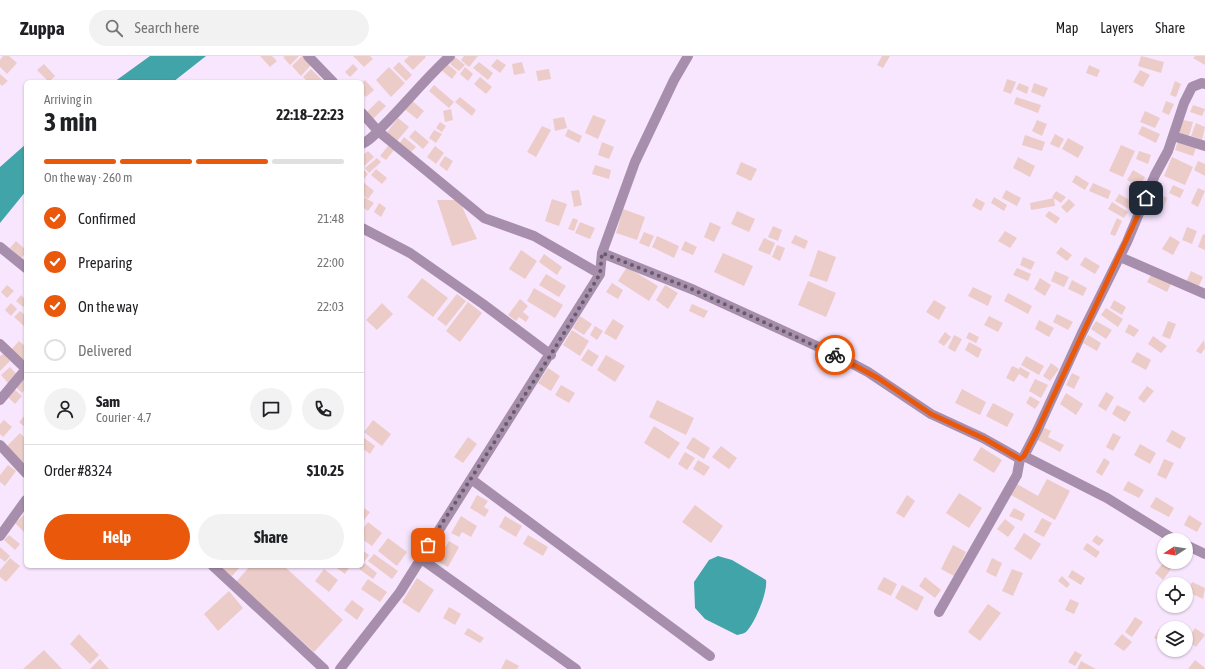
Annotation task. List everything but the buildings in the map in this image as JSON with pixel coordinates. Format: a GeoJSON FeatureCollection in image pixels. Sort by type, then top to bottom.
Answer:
{"type":"FeatureCollection","features":[{"type":"Feature","properties":{"kind":"street"},"geometry":{"type":"LineString","coordinates":[[308,56],[331,80]]}},
{"type":"Feature","properties":{"kind":"street"},"geometry":{"type":"LineString","coordinates":[[364,143],[378,131],[450,56]]}},
{"type":"Feature","properties":{"kind":"street"},"geometry":{"type":"LineString","coordinates":[[340,669],[400,592],[420,558],[550,356],[600,274],[602,253],[635,162],[674,80],[688,56]]}},
{"type":"Feature","properties":{"kind":"street"},"geometry":{"type":"LineString","coordinates":[[939,612],[1017,475],[1022,457],[1120,256],[1173,136],[1184,103],[1192,87],[1202,83],[1205,84]]}},
{"type":"Feature","properties":{"kind":"street"},"geometry":{"type":"LineString","coordinates":[[364,115],[378,131],[484,218],[534,236],[600,274]]}},
{"type":"Feature","properties":{"kind":"street"},"geometry":{"type":"LineString","coordinates":[[1173,136],[1205,146]]}},
{"type":"Feature","properties":{"kind":"street"},"geometry":{"type":"LineString","coordinates":[[364,229],[410,254],[483,304],[550,356]]}},
{"type":"Feature","properties":{"kind":"street"},"geometry":{"type":"LineString","coordinates":[[0,247],[24,266]]}},
{"type":"Feature","properties":{"kind":"street"},"geometry":{"type":"LineString","coordinates":[[602,253],[694,290],[834,354],[881,381],[931,414],[1107,498],[1164,533]]}},
{"type":"Feature","properties":{"kind":"street"},"geometry":{"type":"LineString","coordinates":[[1120,256],[1205,294]]}},
{"type":"Feature","properties":{"kind":"street"},"geometry":{"type":"LineString","coordinates":[[0,344],[24,367]]}},
{"type":"Feature","properties":{"kind":"street"},"geometry":{"type":"LineString","coordinates":[[0,400],[24,371]]}},
{"type":"Feature","properties":{"kind":"street"},"geometry":{"type":"LineString","coordinates":[[0,445],[24,471]]}},
{"type":"Feature","properties":{"kind":"street"},"geometry":{"type":"LineString","coordinates":[[471,480],[710,656]]}},
{"type":"Feature","properties":{"kind":"street"},"geometry":{"type":"LineString","coordinates":[[0,536],[24,503]]}},
{"type":"Feature","properties":{"kind":"street"},"geometry":{"type":"LineString","coordinates":[[1193,548],[1205,554]]}},
{"type":"Feature","properties":{"kind":"street"},"geometry":{"type":"LineString","coordinates":[[420,558],[576,669]]}},
{"type":"Feature","properties":{"kind":"street"},"geometry":{"type":"LineString","coordinates":[[215,568],[324,669]]}},
{"type":"Feature","properties":{"kind":"shaded area"},"geometry":{"type":"Polygon","coordinates":[[[150,56],[206,56],[176,80],[117,80],[150,56]]]}},
{"type":"Feature","properties":{"kind":"shaded area"},"geometry":{"type":"Polygon","coordinates":[[[24,146],[24,193],[0,223],[0,167],[24,146]]]}},
{"type":"Feature","properties":{"kind":"shaded area"},"geometry":{"type":"Polygon","coordinates":[[[718,556],[732,560],[766,580],[765,592],[757,615],[750,628],[743,634],[737,635],[705,619],[695,608],[694,582],[709,560],[718,556]]]}},
{"type":"Feature","properties":{"kind":"way so far"},"geometry":{"type":"LineString","coordinates":[[428,545],[550,356],[600,274],[602,253],[694,290],[835,355]]}},
{"type":"Feature","properties":{"kind":"route"},"geometry":{"type":"LineString","coordinates":[[835,355],[878,378],[931,414],[956,427],[983,438],[1020,459],[1024,456],[1037,431],[1082,333],[1100,296],[1111,278],[1146,198]]}}]}
